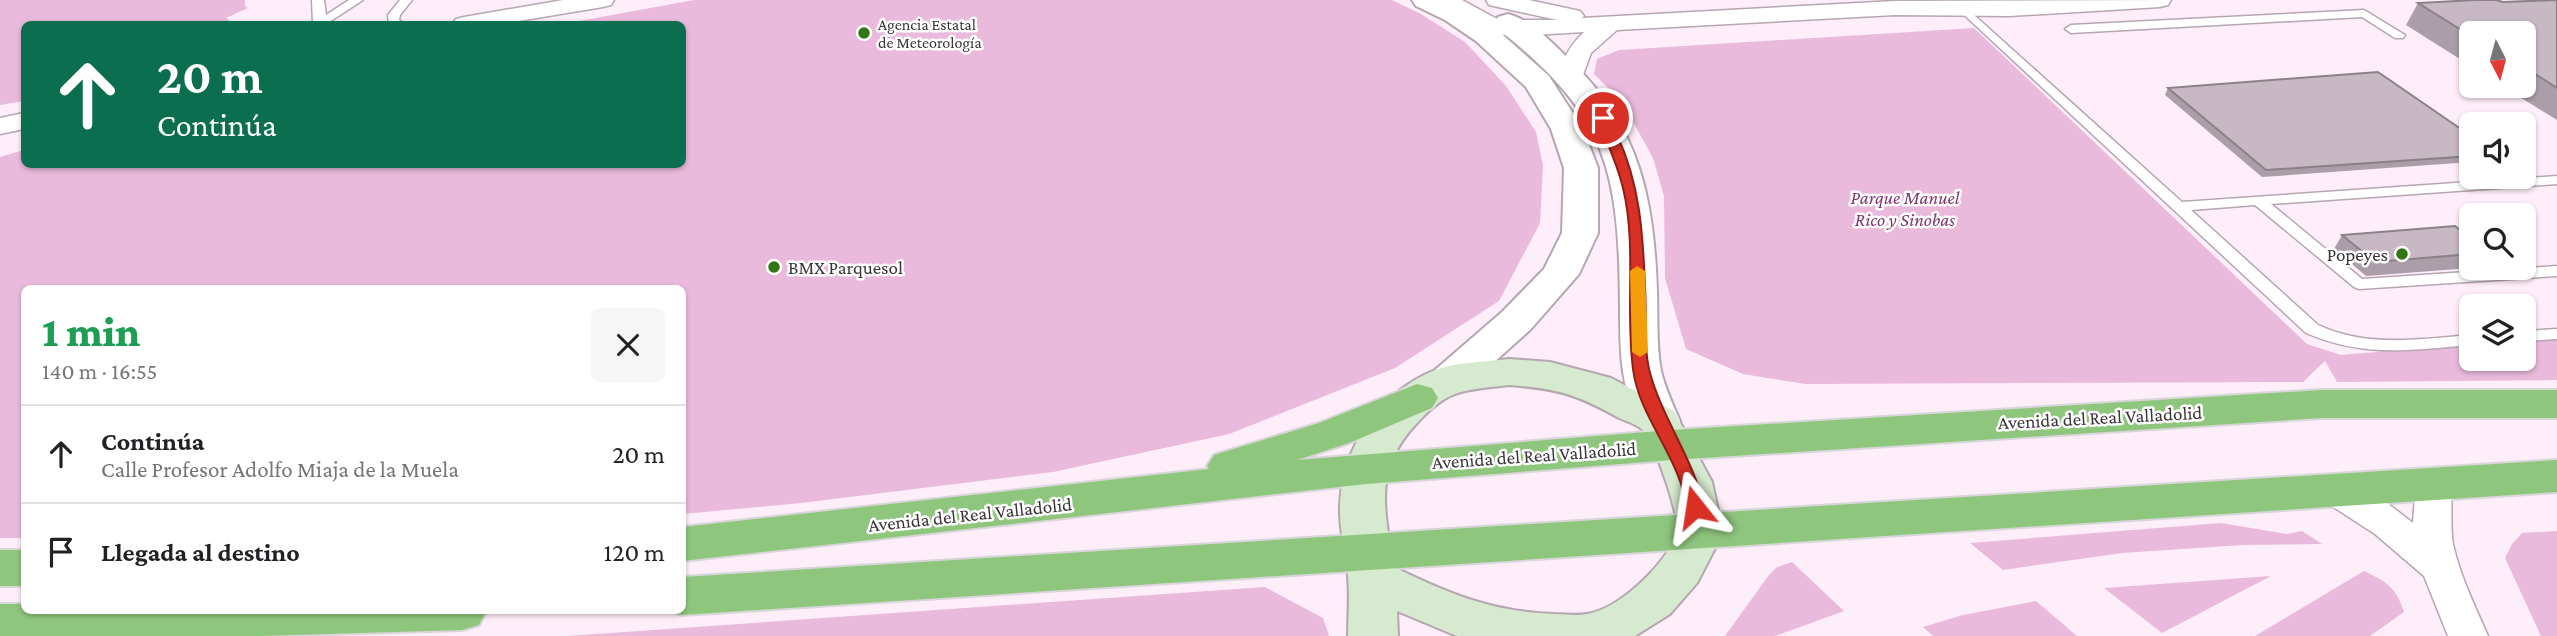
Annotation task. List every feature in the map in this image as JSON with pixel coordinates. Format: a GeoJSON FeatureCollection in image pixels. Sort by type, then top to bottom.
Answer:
{"type":"FeatureCollection","features":[{"type":"Feature","properties":{"kind":"highway"},"geometry":{"type":"LineString","coordinates":[[1127,496],[1334,433],[1433,389]]}},
{"type":"Feature","properties":{"kind":"highway","name":"Avenida del Real Valladolid"},"geometry":{"type":"LineString","coordinates":[[686,544],[1127,496],[1665,433],[2322,404],[2557,404]]}},
{"type":"Feature","properties":{"kind":"highway"},"geometry":{"type":"LineString","coordinates":[[686,596],[1370,565],[1700,533],[2557,476]]}},
{"type":"Feature","properties":{"kind":"highway"},"geometry":{"type":"LineString","coordinates":[[0,569],[21,568]]}},
{"type":"Feature","properties":{"kind":"highway"},"geometry":{"type":"LineString","coordinates":[[0,624],[355,614]]}},
{"type":"Feature","properties":{"kind":"main road"},"geometry":{"type":"LineString","coordinates":[[1370,565],[1427,606],[1469,621],[1522,632],[1589,635],[1623,620],[1653,601],[1680,570],[1700,533],[1690,482],[1665,433],[1597,388],[1550,375],[1509,372],[1433,389],[1388,426],[1374,447],[1366,468],[1362,509],[1370,565],[1373,636]]}},
{"type":"Feature","properties":{"kind":"street"},"geometry":{"type":"LineString","coordinates":[[481,21],[603,0]]}},
{"type":"Feature","properties":{"kind":"street"},"geometry":{"type":"LineString","coordinates":[[1426,0],[1513,42],[1552,57],[1603,118],[1619,153],[1631,190],[1636,240],[1641,370],[1665,433]]}},
{"type":"Feature","properties":{"kind":"street"},"geometry":{"type":"LineString","coordinates":[[1445,0],[1494,27],[1513,42],[1611,24],[1958,4],[2009,9],[2160,0]]}},
{"type":"Feature","properties":{"kind":"street"},"geometry":{"type":"LineString","coordinates":[[1433,389],[1516,321],[1560,274],[1580,233],[1581,168],[1567,129],[1513,42],[1475,0]]}},
{"type":"Feature","properties":{"kind":"street"},"geometry":{"type":"LineString","coordinates":[[1497,0],[1611,24]]}},
{"type":"Feature","properties":{"kind":"street"},"geometry":{"type":"LineString","coordinates":[[1571,78],[1573,60],[1584,43],[1611,24]]}},
{"type":"Feature","properties":{"kind":"street"},"geometry":{"type":"LineString","coordinates":[[0,125],[21,122]]}},
{"type":"Feature","properties":{"kind":"street"},"geometry":{"type":"LineString","coordinates":[[2434,483],[2430,505],[2431,531],[2438,566],[2468,636]]}},
{"type":"Feature","properties":{"kind":"street"},"geometry":{"type":"LineString","coordinates":[[2334,490],[2368,508],[2404,533],[2438,566]]}},
{"type":"Feature","properties":{"kind":"lane"},"geometry":{"type":"LineString","coordinates":[[318,0],[320,21]]}},
{"type":"Feature","properties":{"kind":"lane"},"geometry":{"type":"LineString","coordinates":[[325,21],[357,0]]}},
{"type":"Feature","properties":{"kind":"lane"},"geometry":{"type":"LineString","coordinates":[[393,21],[394,15],[406,0]]}},
{"type":"Feature","properties":{"kind":"lane"},"geometry":{"type":"LineString","coordinates":[[1958,4],[2181,205],[2312,329],[2333,341],[2370,348],[2459,341]]}},
{"type":"Feature","properties":{"kind":"lane"},"geometry":{"type":"LineString","coordinates":[[2071,29],[2364,13],[2399,35]]}},
{"type":"Feature","properties":{"kind":"lane"},"geometry":{"type":"LineString","coordinates":[[2181,205],[2557,180]]}},
{"type":"Feature","properties":{"kind":"lane"},"geometry":{"type":"LineString","coordinates":[[2257,200],[2359,284],[2557,271]]}},
{"type":"Feature","properties":{"kind":"lane"},"geometry":{"type":"LineString","coordinates":[[2536,335],[2557,334]]}},
{"type":"Feature","properties":{"kind":"green space"},"geometry":{"type":"Polygon","coordinates":[[[0,0],[245,0],[245,6],[248,8],[226,18],[230,21],[21,21],[21,102],[0,105],[0,0]]]}},
{"type":"Feature","properties":{"kind":"green space"},"geometry":{"type":"Polygon","coordinates":[[[694,0],[1392,0],[1421,14],[1465,42],[1506,86],[1536,132],[1543,165],[1540,223],[1499,301],[1395,368],[1229,434],[1053,472],[801,503],[686,514],[686,285],[21,285],[21,538],[0,538],[0,157],[21,151],[21,168],[686,168],[686,21],[579,21],[694,0]]]}},
{"type":"Feature","properties":{"kind":"green space","name":"Parque Manuel Rico y Sinobas"},"geometry":{"type":"Polygon","coordinates":[[[1974,28],[2307,344],[2341,355],[2459,345],[2459,371],[2536,371],[2536,339],[2557,338],[2557,380],[2337,382],[2325,361],[2303,382],[1805,384],[1743,374],[1686,349],[1665,278],[1664,196],[1653,158],[1622,102],[1594,74],[1597,59],[1619,50],[1974,28]]]}},
{"type":"Feature","properties":{"kind":"green space"},"geometry":{"type":"Polygon","coordinates":[[[2221,523],[2287,534],[2302,531],[2322,544],[2243,545],[2122,553],[2003,570],[1970,543],[2221,523]]]}},
{"type":"Feature","properties":{"kind":"green space"},"geometry":{"type":"Polygon","coordinates":[[[2557,531],[2557,636],[2541,636],[2505,558],[2522,533],[2557,531]]]}},
{"type":"Feature","properties":{"kind":"green space"},"geometry":{"type":"Polygon","coordinates":[[[1792,562],[1844,611],[1775,636],[1725,636],[1769,575],[1777,567],[1792,562]]]}},
{"type":"Feature","properties":{"kind":"green space"},"geometry":{"type":"Polygon","coordinates":[[[2364,571],[2390,586],[2404,612],[2370,636],[2255,636],[2364,571]]]}},
{"type":"Feature","properties":{"kind":"green space"},"geometry":{"type":"Polygon","coordinates":[[[2271,576],[2162,633],[2104,588],[2271,576]]]}},
{"type":"Feature","properties":{"kind":"green space"},"geometry":{"type":"Polygon","coordinates":[[[1265,587],[1323,618],[1329,636],[568,636],[1265,587]]]}},
{"type":"Feature","properties":{"kind":"green space"},"geometry":{"type":"Polygon","coordinates":[[[2036,601],[2077,636],[1933,636],[1923,627],[1963,615],[2036,601]]]}},
{"type":"Feature","properties":{"kind":"building"},"geometry":{"type":"Polygon","coordinates":[[[2557,0],[2557,88],[2536,75],[2536,21],[2459,21],[2459,29],[2418,3],[2557,0]]]}},
{"type":"Feature","properties":{"kind":"building"},"geometry":{"type":"Polygon","coordinates":[[[2378,72],[2459,128],[2459,157],[2266,170],[2168,88],[2378,72]]]}},
{"type":"Feature","properties":{"kind":"building"},"geometry":{"type":"Polygon","coordinates":[[[2455,226],[2459,229],[2459,255],[2375,262],[2342,235],[2455,226]]]}},
{"type":"Feature","properties":{"kind":"slow traffic"},"geometry":{"type":"LineString","coordinates":[[1637,271],[1640,352]]}},
{"type":"Feature","properties":{"kind":"place","name":"Agencia Estatal de Meteorología"},"geometry":{"type":"Point","coordinates":[864,33]}},
{"type":"Feature","properties":{"kind":"place","name":"Popeyes"},"geometry":{"type":"Point","coordinates":[2402,254]}},
{"type":"Feature","properties":{"kind":"place","name":"BMX Parquesol"},"geometry":{"type":"Point","coordinates":[774,267]}},
{"type":"Feature","properties":{"kind":"route"},"geometry":{"type":"LineString","coordinates":[[1603,118],[1619,153],[1631,190],[1639,290],[1641,370],[1659,422],[1690,482],[1695,507]]}}]}
